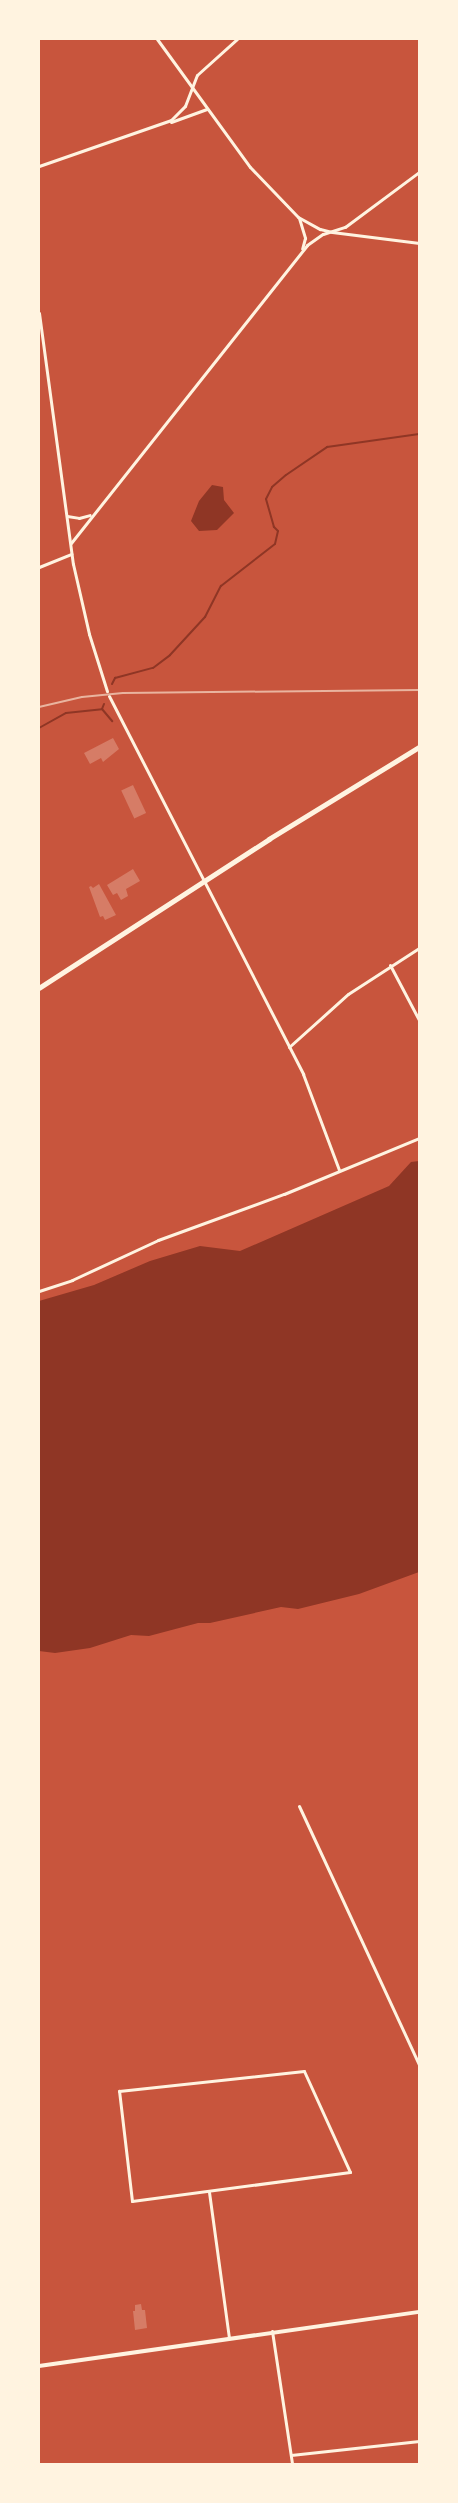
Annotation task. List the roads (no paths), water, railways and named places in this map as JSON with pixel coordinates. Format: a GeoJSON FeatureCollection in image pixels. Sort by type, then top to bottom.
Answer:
{"type":"FeatureCollection","features":[{"type":"Feature","properties":{"kind":"main road"},"geometry":{"type":"LineString","coordinates":[[39,988],[419,747]]}},
{"type":"Feature","properties":{"kind":"main road"},"geometry":{"type":"LineString","coordinates":[[39,2366],[229,2337],[419,2312]]}},
{"type":"Feature","properties":{"kind":"street"},"geometry":{"type":"LineString","coordinates":[[157,39],[250,167],[298,217],[320,229],[332,232],[419,243]]}},
{"type":"Feature","properties":{"kind":"street"},"geometry":{"type":"LineString","coordinates":[[160,126],[176,116],[185,106],[197,75],[237,39]]}},
{"type":"Feature","properties":{"kind":"street"},"geometry":{"type":"LineString","coordinates":[[39,166],[207,109]]}},
{"type":"Feature","properties":{"kind":"street"},"geometry":{"type":"LineString","coordinates":[[71,543],[298,256],[315,239],[357,219],[419,172]]}},
{"type":"Feature","properties":{"kind":"street"},"geometry":{"type":"LineString","coordinates":[[298,217],[305,238],[298,256]]}},
{"type":"Feature","properties":{"kind":"street"},"geometry":{"type":"LineString","coordinates":[[39,313],[72,554],[89,634],[107,691]]}},
{"type":"Feature","properties":{"kind":"street"},"geometry":{"type":"LineString","coordinates":[[68,516],[79,518],[92,514]]}},
{"type":"Feature","properties":{"kind":"street"},"geometry":{"type":"LineString","coordinates":[[39,567],[72,554]]}},
{"type":"Feature","properties":{"kind":"street"},"geometry":{"type":"LineString","coordinates":[[109,696],[206,880],[289,1047],[315,1104],[339,1170]]}},
{"type":"Feature","properties":{"kind":"street"},"geometry":{"type":"LineString","coordinates":[[289,1047],[348,994],[419,948]]}},
{"type":"Feature","properties":{"kind":"street"},"geometry":{"type":"LineString","coordinates":[[390,965],[419,1020]]}},
{"type":"Feature","properties":{"kind":"street"},"geometry":{"type":"LineString","coordinates":[[39,1291],[72,1280],[158,1240],[284,1194],[419,1138]]}},
{"type":"Feature","properties":{"kind":"street"},"geometry":{"type":"LineString","coordinates":[[299,1806],[419,2065]]}},
{"type":"Feature","properties":{"kind":"street"},"geometry":{"type":"LineString","coordinates":[[304,2071],[350,2172],[209,2192],[132,2201],[118,2091],[304,2071]]}},
{"type":"Feature","properties":{"kind":"street"},"geometry":{"type":"LineString","coordinates":[[209,2192],[229,2337]]}},
{"type":"Feature","properties":{"kind":"street"},"geometry":{"type":"LineString","coordinates":[[272,2331],[292,2464]]}},
{"type":"Feature","properties":{"kind":"street"},"geometry":{"type":"LineString","coordinates":[[291,2455],[419,2441]]}},
{"type":"Feature","properties":{"kind":"waterway"},"geometry":{"type":"LineString","coordinates":[[112,684],[115,678],[153,668],[170,655],[205,617],[221,586],[275,544],[278,531],[274,527],[266,499],[272,487],[286,475],[327,447],[419,434]]}},
{"type":"Feature","properties":{"kind":"waterway"},"geometry":{"type":"LineString","coordinates":[[104,704],[102,709],[112,721]]}},
{"type":"Feature","properties":{"kind":"waterway"},"geometry":{"type":"LineString","coordinates":[[39,728],[66,713],[102,709]]}},
{"type":"Feature","properties":{"kind":"railway"},"geometry":{"type":"LineString","coordinates":[[39,707],[82,697],[123,693],[419,690]]}}]}
